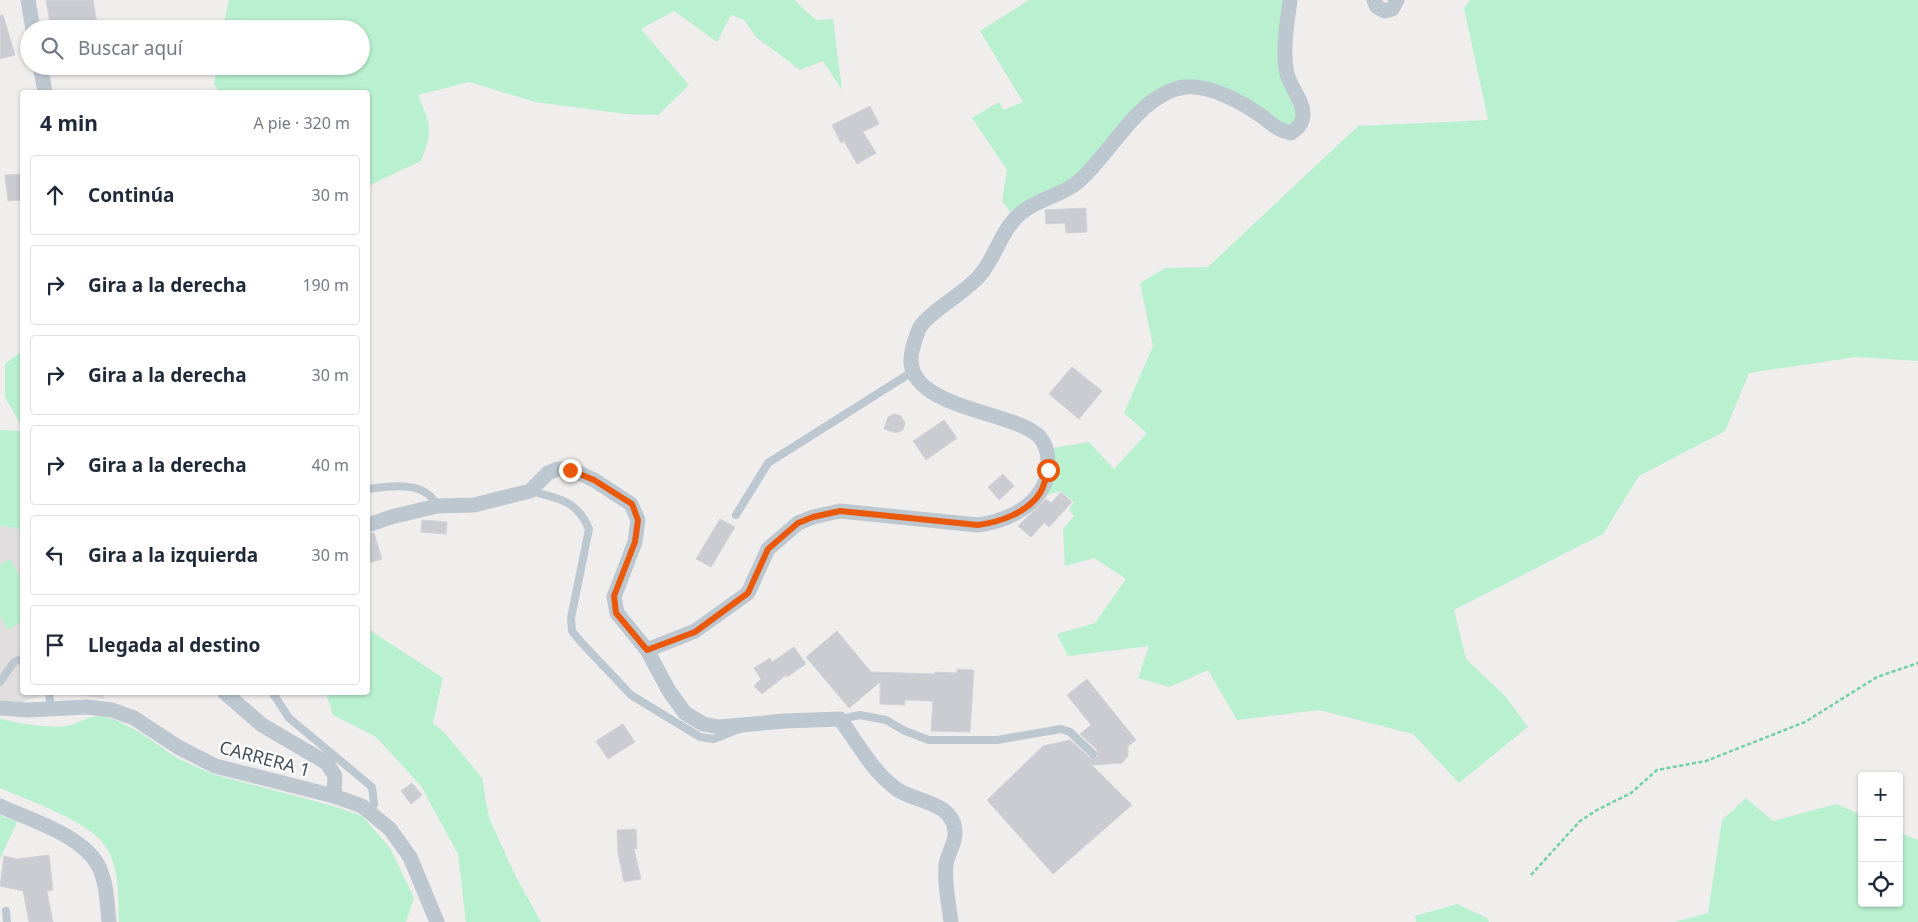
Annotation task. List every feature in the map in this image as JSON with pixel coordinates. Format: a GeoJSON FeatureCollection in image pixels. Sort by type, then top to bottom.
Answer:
{"type":"FeatureCollection","features":[{"type":"Feature","properties":{"kind":"street"},"geometry":{"type":"LineString","coordinates":[[28,0],[31,20]]}},
{"type":"Feature","properties":{"kind":"street"},"geometry":{"type":"LineString","coordinates":[[647,650],[695,632],[748,593],[768,549],[798,523],[840,511],[978,525],[1001,522],[1025,507],[1040,493],[1048,470],[1048,450],[1038,434],[1017,422],[940,398],[924,386],[912,372],[910,358],[920,326],[980,275],[1004,231],[1021,212],[1078,183],[1145,107],[1171,91],[1199,86],[1232,100],[1258,114],[1282,131],[1291,133],[1300,126],[1303,116],[1302,105],[1291,88],[1287,71],[1286,38],[1290,0]]}},
{"type":"Feature","properties":{"kind":"street"},"geometry":{"type":"LineString","coordinates":[[1374,0],[1377,7],[1385,11],[1392,9],[1397,0]]}},
{"type":"Feature","properties":{"kind":"street"},"geometry":{"type":"LineString","coordinates":[[42,75],[45,90]]}},
{"type":"Feature","properties":{"kind":"street"},"geometry":{"type":"LineString","coordinates":[[370,524],[391,517],[438,506],[474,505],[530,491],[548,473],[558,469],[570,470],[594,480],[632,504],[638,520],[635,542],[614,596],[616,613],[647,650],[669,691],[685,713],[703,724],[719,727],[785,721],[840,719],[883,777],[908,796],[929,801],[942,808],[951,819],[955,832],[946,864],[951,922]]}},
{"type":"Feature","properties":{"kind":"street"},"geometry":{"type":"LineString","coordinates":[[227,695],[262,725],[327,763],[335,776],[334,796]]}},
{"type":"Feature","properties":{"kind":"street","name":"CARRERA 1"},"geometry":{"type":"LineString","coordinates":[[0,708],[51,709],[87,707],[112,710],[134,718],[178,747],[215,766],[334,796],[362,806],[390,830],[410,857],[437,922]]}},
{"type":"Feature","properties":{"kind":"street"},"geometry":{"type":"LineString","coordinates":[[0,806],[64,834],[86,849],[99,865],[103,879],[109,922]]}},
{"type":"Feature","properties":{"kind":"lane"},"geometry":{"type":"LineString","coordinates":[[736,515],[768,462],[912,372]]}},
{"type":"Feature","properties":{"kind":"lane"},"geometry":{"type":"LineString","coordinates":[[370,489],[418,489],[434,497],[438,506]]}},
{"type":"Feature","properties":{"kind":"lane"},"geometry":{"type":"LineString","coordinates":[[530,491],[561,498],[574,506],[584,517],[589,529],[571,618],[572,631],[580,641],[631,695],[700,737],[714,739],[745,726]]}},
{"type":"Feature","properties":{"kind":"lane"},"geometry":{"type":"LineString","coordinates":[[0,682],[14,662],[20,660]]}},
{"type":"Feature","properties":{"kind":"lane"},"geometry":{"type":"LineString","coordinates":[[50,695],[51,709]]}},
{"type":"Feature","properties":{"kind":"lane"},"geometry":{"type":"LineString","coordinates":[[274,695],[289,718],[372,787],[374,804],[370,812]]}},
{"type":"Feature","properties":{"kind":"lane"},"geometry":{"type":"LineString","coordinates":[[840,719],[860,715],[886,720],[905,731],[929,740],[997,740],[1061,729],[1070,732],[1093,754]]}},
{"type":"Feature","properties":{"kind":"lane"},"geometry":{"type":"LineString","coordinates":[[6,911],[7,922]]}},
{"type":"Feature","properties":{"kind":"path"},"geometry":{"type":"LineString","coordinates":[[1531,875],[1580,821],[1631,793],[1658,770],[1706,761],[1805,722],[1877,677],[1918,663]]}},
{"type":"Feature","properties":{"kind":"shaded area"},"geometry":{"type":"Polygon","coordinates":[[[0,526],[17,528],[20,531],[20,695],[46,695],[5,706],[0,704],[0,526]]]}},
{"type":"Feature","properties":{"kind":"shaded area"},"geometry":{"type":"Polygon","coordinates":[[[79,695],[105,695],[104,699],[79,695]]]}},
{"type":"Feature","properties":{"kind":"green space"},"geometry":{"type":"Polygon","coordinates":[[[229,0],[794,0],[816,20],[833,19],[842,90],[823,61],[800,70],[756,37],[744,20],[731,15],[717,42],[674,11],[641,29],[689,85],[658,115],[626,114],[535,102],[469,82],[418,95],[429,127],[428,142],[421,161],[370,185],[370,90],[218,90],[214,84],[216,75],[370,75],[370,20],[225,20],[229,0]]]}},
{"type":"Feature","properties":{"kind":"green space"},"geometry":{"type":"Polygon","coordinates":[[[1029,0],[1284,0],[1298,115],[1290,127],[1183,82],[1074,179],[1012,214],[1002,201],[1007,170],[972,118],[999,102],[1003,110],[1023,102],[980,31],[1029,0]]]}},
{"type":"Feature","properties":{"kind":"green space"},"geometry":{"type":"Polygon","coordinates":[[[1470,0],[1918,0],[1918,361],[1856,357],[1749,373],[1725,431],[1639,476],[1603,534],[1454,610],[1466,659],[1506,697],[1528,727],[1459,783],[1413,734],[1319,710],[1237,720],[1208,670],[1170,687],[1138,678],[1149,646],[1068,656],[1057,634],[1095,623],[1126,579],[1094,558],[1065,566],[1063,529],[1074,516],[1069,509],[1074,502],[1061,491],[1046,495],[1053,448],[1089,442],[1114,469],[1147,433],[1124,413],[1153,346],[1140,283],[1165,268],[1208,267],[1358,126],[1488,120],[1464,8],[1470,0]]]}},
{"type":"Feature","properties":{"kind":"green space"},"geometry":{"type":"Polygon","coordinates":[[[20,353],[20,423],[5,397],[5,364],[20,353]]]}},
{"type":"Feature","properties":{"kind":"green space"},"geometry":{"type":"Polygon","coordinates":[[[0,430],[20,431],[20,531],[17,528],[0,526],[0,430]]]}},
{"type":"Feature","properties":{"kind":"green space"},"geometry":{"type":"Polygon","coordinates":[[[10,559],[20,577],[20,622],[8,630],[0,616],[0,565],[10,559]]]}},
{"type":"Feature","properties":{"kind":"green space"},"geometry":{"type":"Polygon","coordinates":[[[370,630],[443,678],[433,723],[444,732],[482,778],[489,818],[515,875],[541,922],[466,922],[458,854],[421,786],[376,737],[333,715],[327,695],[370,695],[370,630]]]}},
{"type":"Feature","properties":{"kind":"green space"},"geometry":{"type":"Polygon","coordinates":[[[101,716],[116,720],[141,733],[177,758],[212,774],[333,806],[362,816],[390,848],[414,898],[406,922],[119,922],[116,874],[111,855],[106,847],[87,829],[73,820],[0,788],[0,718],[33,725],[61,727],[101,716]]]}},
{"type":"Feature","properties":{"kind":"green space"},"geometry":{"type":"Polygon","coordinates":[[[1746,798],[1773,821],[1836,804],[1858,813],[1858,907],[1903,907],[1903,834],[1918,840],[1918,922],[1674,922],[1708,913],[1722,820],[1746,798]]]}},
{"type":"Feature","properties":{"kind":"green space"},"geometry":{"type":"Polygon","coordinates":[[[0,815],[17,822],[0,859],[0,815]]]}},
{"type":"Feature","properties":{"kind":"green space"},"geometry":{"type":"Polygon","coordinates":[[[1457,904],[1487,918],[1489,922],[1416,922],[1415,916],[1457,904]]]}},
{"type":"Feature","properties":{"kind":"building"},"geometry":{"type":"Polygon","coordinates":[[[46,0],[93,0],[96,20],[49,20],[46,0]]]}},
{"type":"Feature","properties":{"kind":"building"},"geometry":{"type":"Polygon","coordinates":[[[0,15],[3,15],[15,55],[0,59],[0,15]]]}},
{"type":"Feature","properties":{"kind":"building"},"geometry":{"type":"Polygon","coordinates":[[[870,106],[879,124],[863,132],[876,153],[857,164],[844,141],[841,143],[832,125],[870,106]]]}},
{"type":"Feature","properties":{"kind":"building"},"geometry":{"type":"Polygon","coordinates":[[[20,174],[20,200],[8,201],[5,175],[20,174]]]}},
{"type":"Feature","properties":{"kind":"building"},"geometry":{"type":"Polygon","coordinates":[[[1086,208],[1087,232],[1066,233],[1065,223],[1046,224],[1045,210],[1086,208]]]}},
{"type":"Feature","properties":{"kind":"building"},"geometry":{"type":"Polygon","coordinates":[[[1072,367],[1102,391],[1079,419],[1049,394],[1072,367]]]}},
{"type":"Feature","properties":{"kind":"building"},"geometry":{"type":"Polygon","coordinates":[[[894,414],[901,416],[905,423],[903,430],[896,433],[884,429],[888,417],[894,414]]]}},
{"type":"Feature","properties":{"kind":"building"},"geometry":{"type":"Polygon","coordinates":[[[944,420],[957,438],[926,460],[913,441],[944,420]]]}},
{"type":"Feature","properties":{"kind":"building"},"geometry":{"type":"Polygon","coordinates":[[[1003,474],[1014,486],[999,500],[988,487],[1003,474]]]}},
{"type":"Feature","properties":{"kind":"building"},"geometry":{"type":"Polygon","coordinates":[[[1061,492],[1072,502],[1049,527],[1044,523],[1031,537],[1018,526],[1046,499],[1051,503],[1061,492]]]}},
{"type":"Feature","properties":{"kind":"building"},"geometry":{"type":"Polygon","coordinates":[[[720,519],[735,527],[711,567],[696,559],[720,519]]]}},
{"type":"Feature","properties":{"kind":"building"},"geometry":{"type":"Polygon","coordinates":[[[422,520],[447,522],[446,534],[421,532],[422,520]]]}},
{"type":"Feature","properties":{"kind":"building"},"geometry":{"type":"Polygon","coordinates":[[[374,533],[382,559],[370,562],[370,534],[374,533]]]}},
{"type":"Feature","properties":{"kind":"building"},"geometry":{"type":"Polygon","coordinates":[[[837,631],[871,672],[935,674],[935,672],[957,673],[957,669],[974,670],[970,732],[931,731],[933,701],[905,700],[905,705],[880,704],[880,682],[849,708],[806,657],[837,631]]]}},
{"type":"Feature","properties":{"kind":"building"},"geometry":{"type":"Polygon","coordinates":[[[794,647],[806,664],[787,677],[786,675],[762,694],[754,686],[761,679],[754,668],[770,658],[772,662],[794,647]]]}},
{"type":"Feature","properties":{"kind":"building"},"geometry":{"type":"Polygon","coordinates":[[[1087,679],[1136,740],[1128,746],[1128,756],[1122,763],[1092,765],[1132,805],[1053,874],[987,800],[1043,746],[1070,740],[1090,758],[1097,757],[1097,750],[1080,734],[1091,725],[1067,695],[1087,679]]]}},
{"type":"Feature","properties":{"kind":"building"},"geometry":{"type":"Polygon","coordinates":[[[623,724],[635,742],[608,759],[596,741],[623,724]]]}},
{"type":"Feature","properties":{"kind":"building"},"geometry":{"type":"Polygon","coordinates":[[[412,783],[422,795],[411,804],[401,791],[412,783]]]}},
{"type":"Feature","properties":{"kind":"building"},"geometry":{"type":"Polygon","coordinates":[[[636,829],[637,849],[634,849],[641,879],[624,882],[618,853],[617,830],[636,829]]]}},
{"type":"Feature","properties":{"kind":"building"},"geometry":{"type":"Polygon","coordinates":[[[49,855],[53,890],[47,891],[53,922],[29,922],[23,891],[0,886],[4,856],[17,859],[49,855]]]}},
{"type":"Feature","properties":{"kind":"route"},"geometry":{"type":"LineString","coordinates":[[570,470],[616,492],[632,504],[638,520],[635,542],[614,596],[616,613],[647,650],[695,632],[748,593],[768,549],[798,523],[813,517],[840,511],[878,513],[978,525],[1001,522],[1025,507],[1040,493],[1048,470]]}}]}
